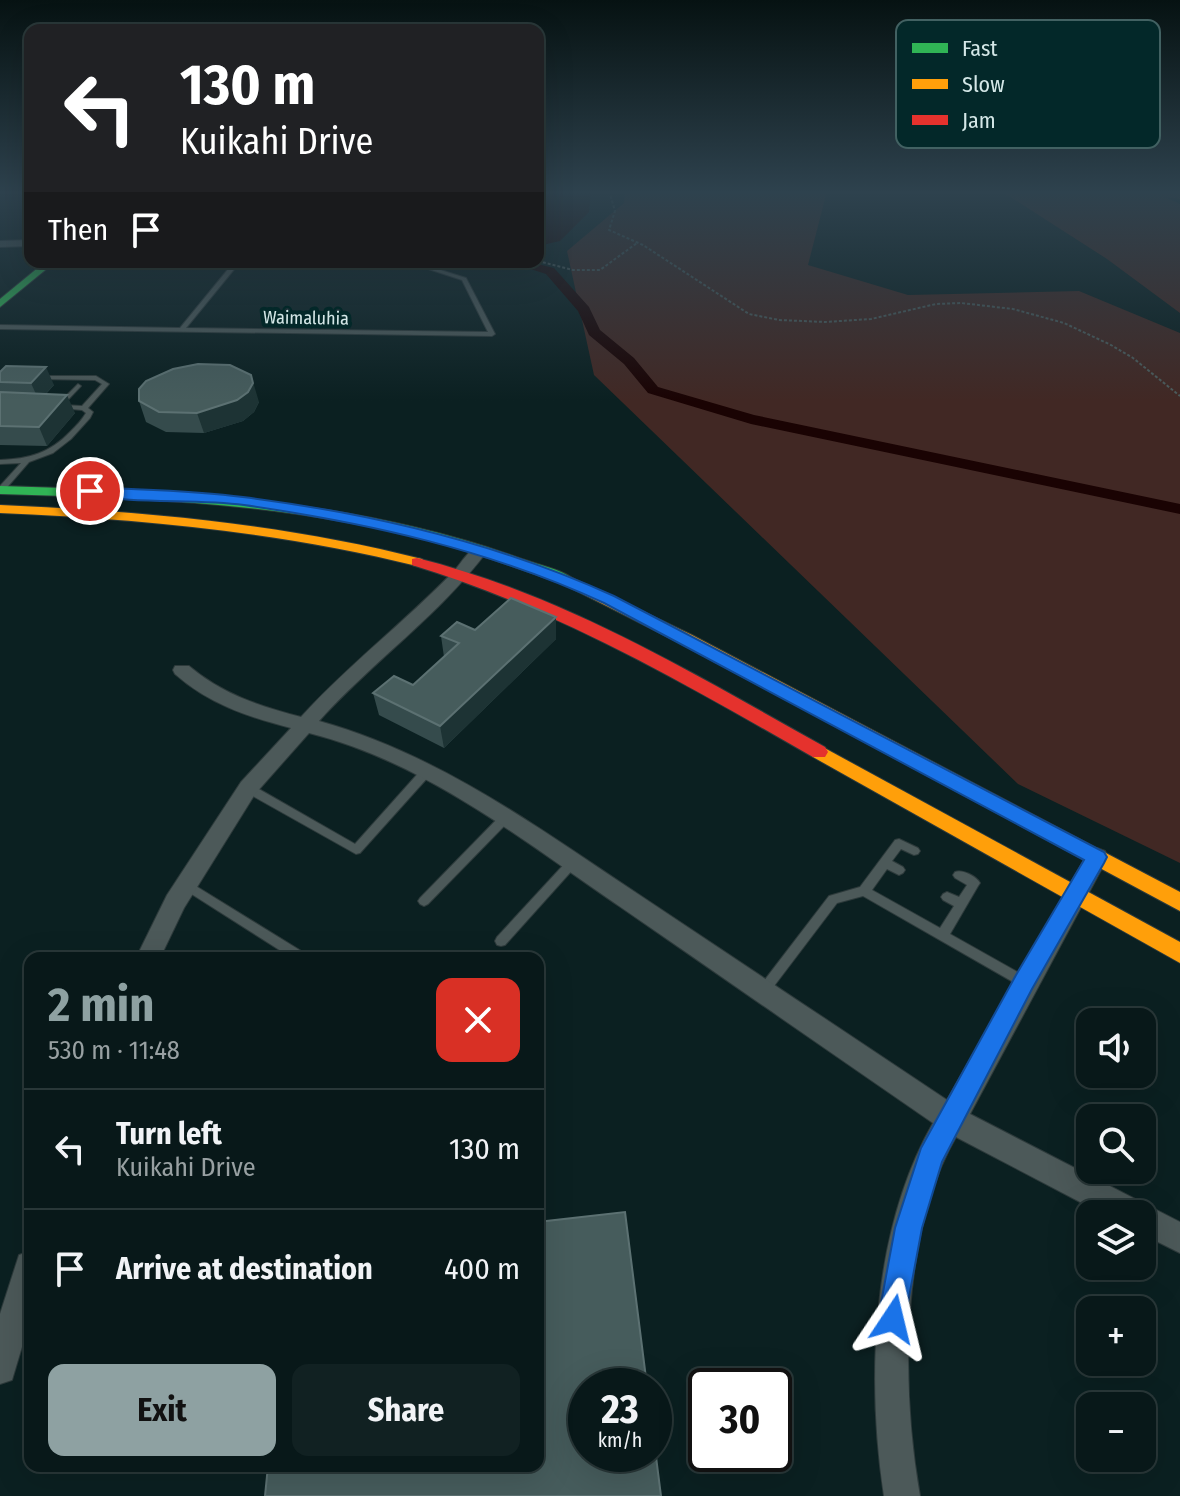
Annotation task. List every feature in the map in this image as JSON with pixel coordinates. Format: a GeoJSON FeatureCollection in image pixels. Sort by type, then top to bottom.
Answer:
{"type":"FeatureCollection","features":[{"type":"Feature","properties":{"kind":"main road"},"geometry":{"type":"LineString","coordinates":[[0,304],[43,268]]}},
{"type":"Feature","properties":{"kind":"main road"},"geometry":{"type":"LineString","coordinates":[[0,490],[105,492],[241,501],[381,525],[480,550],[561,577],[609,599],[1180,902]]}},
{"type":"Feature","properties":{"kind":"main road"},"geometry":{"type":"LineString","coordinates":[[0,509],[118,512],[249,526],[370,549],[515,592],[622,642],[1180,953]]}},
{"type":"Feature","properties":{"kind":"street"},"geometry":{"type":"LineString","coordinates":[[151,952],[186,885],[248,788],[337,689],[460,574],[480,550]]}},
{"type":"Feature","properties":{"kind":"street"},"geometry":{"type":"LineString","coordinates":[[182,670],[196,684],[213,694],[303,726],[341,734],[426,772],[505,818],[953,1120],[1106,1200]]}},
{"type":"Feature","properties":{"kind":"street"},"geometry":{"type":"LineString","coordinates":[[902,1496],[890,1404],[893,1319],[913,1214],[930,1157],[953,1120],[1024,982],[1097,857]]}},
{"type":"Feature","properties":{"kind":"street"},"geometry":{"type":"LineString","coordinates":[[1156,1225],[1180,1238]]}},
{"type":"Feature","properties":{"kind":"street"},"geometry":{"type":"LineString","coordinates":[[0,1368],[24,1286]]}},
{"type":"Feature","properties":{"kind":"lane"},"geometry":{"type":"LineString","coordinates":[[182,329],[232,268]]}},
{"type":"Feature","properties":{"kind":"lane","name":"Waimaluhia"},"geometry":{"type":"LineString","coordinates":[[0,327],[492,334],[464,279],[429,268]]}},
{"type":"Feature","properties":{"kind":"lane"},"geometry":{"type":"LineString","coordinates":[[31,377],[104,380],[104,388],[84,408]]}},
{"type":"Feature","properties":{"kind":"lane"},"geometry":{"type":"LineString","coordinates":[[58,407],[78,386]]}},
{"type":"Feature","properties":{"kind":"lane"},"geometry":{"type":"LineString","coordinates":[[0,462],[26,462],[53,452],[66,442],[90,412],[84,408],[44,407]]}},
{"type":"Feature","properties":{"kind":"lane"},"geometry":{"type":"LineString","coordinates":[[0,490],[26,462]]}},
{"type":"Feature","properties":{"kind":"lane"},"geometry":{"type":"LineString","coordinates":[[248,788],[356,850],[426,772]]}},
{"type":"Feature","properties":{"kind":"lane"},"geometry":{"type":"LineString","coordinates":[[424,901],[505,818]]}},
{"type":"Feature","properties":{"kind":"lane"},"geometry":{"type":"LineString","coordinates":[[763,992],[833,899],[864,891],[899,843],[914,851]]}},
{"type":"Feature","properties":{"kind":"lane"},"geometry":{"type":"LineString","coordinates":[[885,862],[899,870]]}},
{"type":"Feature","properties":{"kind":"lane"},"geometry":{"type":"LineString","coordinates":[[501,941],[572,863]]}},
{"type":"Feature","properties":{"kind":"lane"},"geometry":{"type":"LineString","coordinates":[[942,936],[974,883],[959,875]]}},
{"type":"Feature","properties":{"kind":"lane"},"geometry":{"type":"LineString","coordinates":[[186,885],[292,952]]}},
{"type":"Feature","properties":{"kind":"lane"},"geometry":{"type":"LineString","coordinates":[[864,891],[1024,982]]}},
{"type":"Feature","properties":{"kind":"lane"},"geometry":{"type":"LineString","coordinates":[[947,897],[962,904]]}},
{"type":"Feature","properties":{"kind":"path"},"geometry":{"type":"LineString","coordinates":[[544,262],[585,270],[604,269],[613,261]]}},
{"type":"Feature","properties":{"kind":"path"},"geometry":{"type":"LineString","coordinates":[[668,261],[731,304],[768,319],[870,319],[949,304],[1013,310],[1045,317],[1078,328],[1131,357],[1180,396]]}},
{"type":"Feature","properties":{"kind":"shaded area"},"geometry":{"type":"Polygon","coordinates":[[[569,261],[809,261],[808,265],[908,295],[1079,291],[1180,333],[1180,863],[1018,784],[594,375],[569,261]]]}},
{"type":"Feature","properties":{"kind":"shaded area"},"geometry":{"type":"Polygon","coordinates":[[[1109,261],[1180,261],[1180,313],[1109,261]]]}},
{"type":"Feature","properties":{"kind":"building"},"geometry":{"type":"Polygon","coordinates":[[[198,364],[230,365],[251,375],[253,383],[248,392],[237,400],[197,413],[159,412],[139,401],[139,389],[146,381],[173,369],[198,364]]]}},
{"type":"Feature","properties":{"kind":"building"},"geometry":{"type":"Polygon","coordinates":[[[6,366],[46,367],[31,383],[0,382],[0,372],[6,366]]]}},
{"type":"Feature","properties":{"kind":"building"},"geometry":{"type":"Polygon","coordinates":[[[0,392],[67,395],[39,427],[0,426],[0,392]]]}},
{"type":"Feature","properties":{"kind":"building"},"geometry":{"type":"Polygon","coordinates":[[[511,598],[556,617],[440,726],[373,693],[394,676],[413,685],[459,643],[441,636],[457,622],[475,630],[511,598]]]}},
{"type":"Feature","properties":{"kind":"building"},"geometry":{"type":"Polygon","coordinates":[[[625,1212],[645,1368],[568,1368],[568,1472],[658,1472],[661,1496],[265,1496],[267,1472],[544,1472],[544,1221],[625,1212]]]}},
{"type":"Feature","properties":{"kind":"waterway"},"geometry":{"type":"LineString","coordinates":[[538,268],[550,271],[584,310],[594,332],[629,361],[653,390],[751,419],[1180,509]]}},
{"type":"Feature","properties":{"kind":"traffic: fast"},"geometry":{"type":"LineString","coordinates":[[0,304],[43,268]]}},
{"type":"Feature","properties":{"kind":"traffic: fast"},"geometry":{"type":"LineString","coordinates":[[0,490],[145,496],[290,509],[432,537],[570,582]]}},
{"type":"Feature","properties":{"kind":"traffic: slow"},"geometry":{"type":"LineString","coordinates":[[0,509],[158,518],[262,530],[366,549],[417,562]]}},
{"type":"Feature","properties":{"kind":"traffic: slow"},"geometry":{"type":"LineString","coordinates":[[570,582],[686,639],[1180,902]]}},
{"type":"Feature","properties":{"kind":"traffic: slow"},"geometry":{"type":"LineString","coordinates":[[819,752],[1180,953]]}},
{"type":"Feature","properties":{"kind":"traffic: jam"},"geometry":{"type":"LineString","coordinates":[[417,562],[525,598],[575,620],[673,669],[819,752]]}},
{"type":"Feature","properties":{"kind":"route"},"geometry":{"type":"LineString","coordinates":[[90,491],[181,495],[299,510],[449,541],[561,577],[609,599],[1097,857],[1024,982],[953,1120],[930,1157],[909,1228],[893,1319]]}}]}
